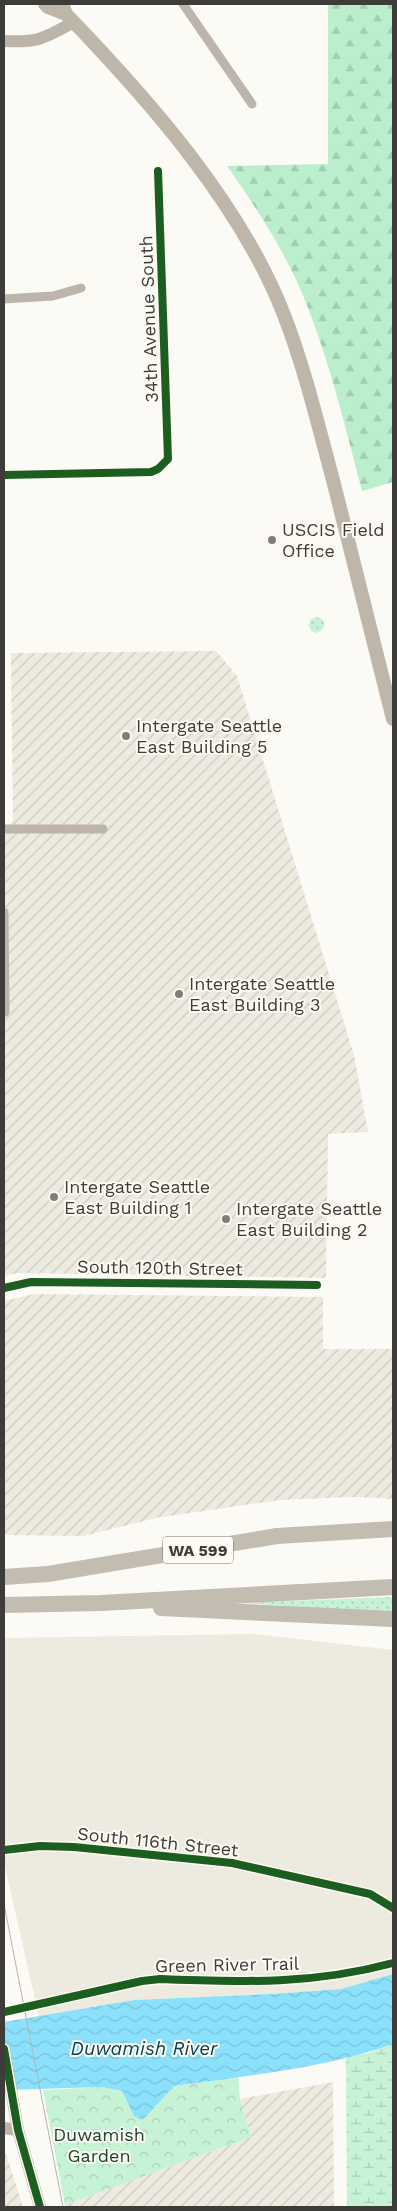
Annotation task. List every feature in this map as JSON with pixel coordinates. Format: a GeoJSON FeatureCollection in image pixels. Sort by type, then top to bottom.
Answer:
{"type":"FeatureCollection","features":[{"type":"Feature","properties":{"kind":"highway","name":"WA 599"},"geometry":{"type":"LineString","coordinates":[[4,1577],[48,1574],[277,1536],[393,1528]]}},
{"type":"Feature","properties":{"kind":"highway"},"geometry":{"type":"LineString","coordinates":[[4,1605],[101,1603],[393,1587]]}},
{"type":"Feature","properties":{"kind":"highway"},"geometry":{"type":"LineString","coordinates":[[101,1603],[178,1609],[393,1620]]}},
{"type":"Feature","properties":{"kind":"main road"},"geometry":{"type":"LineString","coordinates":[[45,4],[48,7],[67,13],[150,107],[206,178],[238,225],[284,314],[304,374],[320,432],[393,719]]}},
{"type":"Feature","properties":{"kind":"street"},"geometry":{"type":"LineString","coordinates":[[183,4],[252,104]]}},
{"type":"Feature","properties":{"kind":"street"},"geometry":{"type":"LineString","coordinates":[[4,41],[30,42],[41,40],[67,13]]}},
{"type":"Feature","properties":{"kind":"street","name":"34th Avenue South"},"geometry":{"type":"LineString","coordinates":[[4,475],[151,472],[165,465],[169,450],[158,172]]}},
{"type":"Feature","properties":{"kind":"street"},"geometry":{"type":"LineString","coordinates":[[4,299],[53,296],[81,288]]}},
{"type":"Feature","properties":{"kind":"street"},"geometry":{"type":"LineString","coordinates":[[4,829],[103,829]]}},
{"type":"Feature","properties":{"kind":"street"},"geometry":{"type":"LineString","coordinates":[[4,912],[4,1012]]}},
{"type":"Feature","properties":{"kind":"street","name":"South 120th Street"},"geometry":{"type":"LineString","coordinates":[[4,1288],[31,1282],[317,1285]]}},
{"type":"Feature","properties":{"kind":"street","name":"South 116th Street"},"geometry":{"type":"LineString","coordinates":[[4,1850],[40,1846],[232,1863],[370,1894],[393,1908]]}},
{"type":"Feature","properties":{"kind":"street"},"geometry":{"type":"LineString","coordinates":[[4,2049],[17,2126],[40,2207]]}},
{"type":"Feature","properties":{"kind":"street"},"geometry":{"type":"LineString","coordinates":[[4,2128],[17,2126]]}},
{"type":"Feature","properties":{"kind":"shaded area"},"geometry":{"type":"Polygon","coordinates":[[[216,651],[237,676],[354,1055],[368,1132],[328,1134],[326,1278],[19,1273],[4,1276],[4,834],[13,820],[11,653],[216,651]]]}},
{"type":"Feature","properties":{"kind":"shaded area"},"geometry":{"type":"Polygon","coordinates":[[[34,1294],[323,1297],[323,1349],[393,1349],[393,1499],[352,1497],[279,1500],[156,1518],[83,1536],[4,1535],[4,1301],[34,1294]]]}},
{"type":"Feature","properties":{"kind":"shaded area"},"geometry":{"type":"Polygon","coordinates":[[[253,1634],[393,1650],[393,1974],[341,1989],[134,2000],[39,2017],[4,1862],[4,1638],[253,1634]]]}},
{"type":"Feature","properties":{"kind":"shaded area"},"geometry":{"type":"Polygon","coordinates":[[[333,2082],[334,2207],[66,2207],[65,2205],[251,2137],[240,2099],[333,2082]]]}},
{"type":"Feature","properties":{"kind":"shaded area"},"geometry":{"type":"Polygon","coordinates":[[[4,2151],[6,2154],[23,2207],[4,2207],[4,2151]]]}},
{"type":"Feature","properties":{"kind":"green space"},"geometry":{"type":"Polygon","coordinates":[[[328,4],[393,4],[393,482],[362,491],[331,376],[300,289],[272,234],[227,166],[328,164],[328,4]]]}},
{"type":"Feature","properties":{"kind":"green space"},"geometry":{"type":"Polygon","coordinates":[[[317,617],[322,619],[325,625],[317,633],[311,631],[309,625],[311,619],[317,617]]]}},
{"type":"Feature","properties":{"kind":"green space"},"geometry":{"type":"Polygon","coordinates":[[[393,1597],[393,1613],[243,1603],[393,1597]]]}},
{"type":"Feature","properties":{"kind":"green space"},"geometry":{"type":"Polygon","coordinates":[[[393,2044],[393,2207],[347,2207],[346,2057],[369,2053],[393,2044]]]}},
{"type":"Feature","properties":{"kind":"green space","name":"Duwamish Garden"},"geometry":{"type":"Polygon","coordinates":[[[238,2077],[240,2099],[251,2137],[65,2205],[43,2090],[102,2087],[122,2091],[134,2115],[143,2120],[174,2086],[238,2077]]]}},
{"type":"Feature","properties":{"kind":"water","name":"Duwamish River"},"geometry":{"type":"Polygon","coordinates":[[[393,1974],[393,2044],[313,2065],[257,2075],[174,2086],[143,2120],[134,2116],[122,2091],[102,2087],[4,2090],[4,2022],[134,2000],[341,1989],[393,1974]]]}},
{"type":"Feature","properties":{"kind":"tram line"},"geometry":{"type":"LineString","coordinates":[[4,1904],[63,2207]]}},
{"type":"Feature","properties":{"kind":"cycle path"},"geometry":{"type":"LineString","coordinates":[[4,475],[151,472],[158,469],[168,459],[158,171]]}},
{"type":"Feature","properties":{"kind":"cycle path"},"geometry":{"type":"LineString","coordinates":[[4,1288],[31,1282],[317,1285]]}},
{"type":"Feature","properties":{"kind":"cycle path"},"geometry":{"type":"LineString","coordinates":[[4,1850],[40,1846],[74,1847],[232,1863],[370,1894],[393,1908]]}},
{"type":"Feature","properties":{"kind":"cycle path","name":"Green River Trail"},"geometry":{"type":"LineString","coordinates":[[4,2012],[142,1981],[160,1979],[220,1981],[305,1979],[363,1970],[393,1963]]}},
{"type":"Feature","properties":{"kind":"cycle path"},"geometry":{"type":"LineString","coordinates":[[4,2049],[18,2130],[40,2207]]}},
{"type":"Feature","properties":{"kind":"place","name":"USCIS Field Office"},"geometry":{"type":"Point","coordinates":[272,540]}},
{"type":"Feature","properties":{"kind":"place","name":"Intergate Seattle East Building 5"},"geometry":{"type":"Point","coordinates":[126,736]}},
{"type":"Feature","properties":{"kind":"place","name":"Intergate Seattle East Building 3"},"geometry":{"type":"Point","coordinates":[179,994]}},
{"type":"Feature","properties":{"kind":"place","name":"Intergate Seattle East Building 1"},"geometry":{"type":"Point","coordinates":[54,1197]}},
{"type":"Feature","properties":{"kind":"place","name":"Intergate Seattle East Building 2"},"geometry":{"type":"Point","coordinates":[226,1219]}}]}
